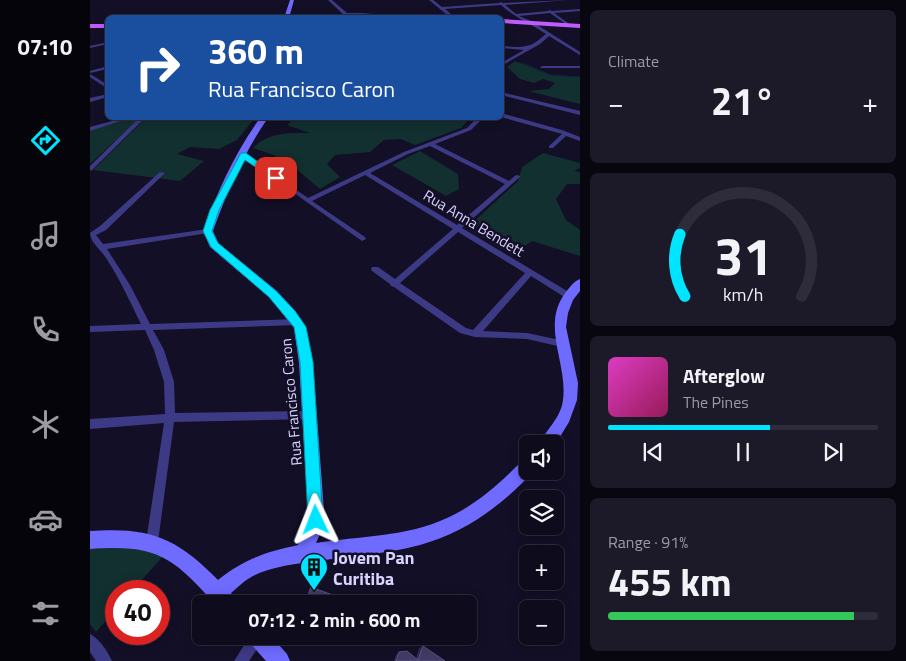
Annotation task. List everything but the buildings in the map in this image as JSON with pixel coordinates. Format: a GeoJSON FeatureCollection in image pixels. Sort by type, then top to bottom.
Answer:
{"type":"FeatureCollection","features":[{"type":"Feature","properties":{"kind":"main road"},"geometry":{"type":"LineString","coordinates":[[504,21],[580,26]]}},
{"type":"Feature","properties":{"kind":"main road"},"geometry":{"type":"LineString","coordinates":[[92,26],[105,26]]}},
{"type":"Feature","properties":{"kind":"street"},"geometry":{"type":"LineString","coordinates":[[287,15],[292,0]]}},
{"type":"Feature","properties":{"kind":"street"},"geometry":{"type":"LineString","coordinates":[[330,0],[345,14],[372,12]]}},
{"type":"Feature","properties":{"kind":"street"},"geometry":{"type":"LineString","coordinates":[[431,0],[450,15]]}},
{"type":"Feature","properties":{"kind":"street"},"geometry":{"type":"LineString","coordinates":[[498,0],[514,15],[530,22],[580,54]]}},
{"type":"Feature","properties":{"kind":"street"},"geometry":{"type":"LineString","coordinates":[[442,8],[567,0]]}},
{"type":"Feature","properties":{"kind":"street"},"geometry":{"type":"LineString","coordinates":[[533,1],[570,26]]}},
{"type":"Feature","properties":{"kind":"street"},"geometry":{"type":"LineString","coordinates":[[514,15],[580,10]]}},
{"type":"Feature","properties":{"kind":"street"},"geometry":{"type":"LineString","coordinates":[[504,63],[529,49],[549,34]]}},
{"type":"Feature","properties":{"kind":"street"},"geometry":{"type":"LineString","coordinates":[[90,47],[105,44]]}},
{"type":"Feature","properties":{"kind":"street"},"geometry":{"type":"LineString","coordinates":[[504,47],[529,49]]}},
{"type":"Feature","properties":{"kind":"street"},"geometry":{"type":"LineString","coordinates":[[572,50],[580,49]]}},
{"type":"Feature","properties":{"kind":"street"},"geometry":{"type":"LineString","coordinates":[[542,68],[580,67]]}},
{"type":"Feature","properties":{"kind":"street"},"geometry":{"type":"LineString","coordinates":[[90,73],[105,68]]}},
{"type":"Feature","properties":{"kind":"street"},"geometry":{"type":"LineString","coordinates":[[90,73],[105,86]]}},
{"type":"Feature","properties":{"kind":"street"},"geometry":{"type":"LineString","coordinates":[[504,94],[580,113]]}},
{"type":"Feature","properties":{"kind":"street"},"geometry":{"type":"LineString","coordinates":[[90,100],[105,95]]}},
{"type":"Feature","properties":{"kind":"street"},"geometry":{"type":"LineString","coordinates":[[504,115],[566,133],[580,140]]}},
{"type":"Feature","properties":{"kind":"street"},"geometry":{"type":"LineString","coordinates":[[90,130],[121,120]]}},
{"type":"Feature","properties":{"kind":"street"},"geometry":{"type":"LineString","coordinates":[[90,169],[140,120]]}},
{"type":"Feature","properties":{"kind":"street"},"geometry":{"type":"LineString","coordinates":[[102,247],[208,231],[214,210],[244,155],[254,132],[263,120]]}},
{"type":"Feature","properties":{"kind":"street"},"geometry":{"type":"LineString","coordinates":[[309,200],[469,128],[478,120]]}},
{"type":"Feature","properties":{"kind":"street"},"geometry":{"type":"LineString","coordinates":[[551,147],[566,133]]}},
{"type":"Feature","properties":{"kind":"street"},"geometry":{"type":"LineString","coordinates":[[430,144],[509,183]]}},
{"type":"Feature","properties":{"kind":"street"},"geometry":{"type":"LineString","coordinates":[[244,155],[362,239]]}},
{"type":"Feature","properties":{"kind":"street"},"geometry":{"type":"LineString","coordinates":[[152,542],[170,418],[167,372],[147,326],[120,276],[102,247],[91,236],[103,228],[162,173]]}},
{"type":"Feature","properties":{"kind":"street","name":"Rua Anna Bendett"},"geometry":{"type":"LineString","coordinates":[[366,173],[569,296]]}},
{"type":"Feature","properties":{"kind":"street"},"geometry":{"type":"LineString","coordinates":[[394,284],[518,176]]}},
{"type":"Feature","properties":{"kind":"street","name":"Rua Francisco Caron"},"geometry":{"type":"LineString","coordinates":[[208,231],[214,245],[265,287],[297,322],[302,333],[306,353],[316,520],[312,537],[303,554]]}},
{"type":"Feature","properties":{"kind":"street"},"geometry":{"type":"LineString","coordinates":[[375,269],[455,328],[475,334],[527,336],[562,343]]}},
{"type":"Feature","properties":{"kind":"street"},"geometry":{"type":"LineString","coordinates":[[475,334],[530,272]]}},
{"type":"Feature","properties":{"kind":"street"},"geometry":{"type":"LineString","coordinates":[[552,435],[561,422],[570,400],[570,379],[562,343],[560,321],[569,296],[580,283]]}},
{"type":"Feature","properties":{"kind":"street"},"geometry":{"type":"LineString","coordinates":[[90,329],[297,322]]}},
{"type":"Feature","properties":{"kind":"street"},"geometry":{"type":"LineString","coordinates":[[90,424],[170,418],[310,415]]}},
{"type":"Feature","properties":{"kind":"street"},"geometry":{"type":"LineString","coordinates":[[225,595],[250,568],[303,554],[400,540],[442,529],[478,511],[519,476]]}},
{"type":"Feature","properties":{"kind":"street"},"geometry":{"type":"LineString","coordinates":[[90,540],[122,537],[162,545],[181,557],[219,595]]}},
{"type":"Feature","properties":{"kind":"street"},"geometry":{"type":"LineString","coordinates":[[90,641],[105,661]]}},
{"type":"Feature","properties":{"kind":"street"},"geometry":{"type":"LineString","coordinates":[[241,661],[252,645]]}},
{"type":"Feature","properties":{"kind":"street"},"geometry":{"type":"LineString","coordinates":[[265,645],[280,661]]}},
{"type":"Feature","properties":{"kind":"green space"},"geometry":{"type":"Polygon","coordinates":[[[515,61],[552,75],[580,77],[580,104],[528,91],[549,89],[555,83],[543,79],[534,83],[520,79],[507,67],[515,61]]]}},
{"type":"Feature","properties":{"kind":"green space"},"geometry":{"type":"Polygon","coordinates":[[[123,120],[138,120],[90,164],[90,131],[123,120]]]}},
{"type":"Feature","properties":{"kind":"green space"},"geometry":{"type":"Polygon","coordinates":[[[144,120],[253,120],[237,140],[219,149],[190,147],[177,154],[204,161],[180,181],[93,170],[144,120]]]}},
{"type":"Feature","properties":{"kind":"green space"},"geometry":{"type":"Polygon","coordinates":[[[293,120],[468,120],[461,128],[415,145],[401,139],[384,140],[370,152],[335,155],[327,164],[340,177],[320,189],[290,164],[282,171],[269,162],[276,156],[253,148],[266,139],[279,134],[310,133],[287,125],[293,120]]]}},
{"type":"Feature","properties":{"kind":"green space"},"geometry":{"type":"Polygon","coordinates":[[[420,151],[458,174],[459,189],[446,196],[392,165],[420,151]]]}},
{"type":"Feature","properties":{"kind":"green space"},"geometry":{"type":"Polygon","coordinates":[[[543,153],[580,163],[580,168],[574,171],[580,172],[580,184],[567,184],[556,199],[566,220],[580,230],[580,256],[532,241],[512,255],[467,228],[518,181],[522,167],[543,153]]]}},
{"type":"Feature","properties":{"kind":"green space"},"geometry":{"type":"Polygon","coordinates":[[[143,548],[164,555],[142,580],[105,580],[105,622],[96,632],[90,624],[90,549],[143,548]]]}},
{"type":"Feature","properties":{"kind":"waterway"},"geometry":{"type":"LineString","coordinates":[[523,63],[550,75],[580,77]]}},
{"type":"Feature","properties":{"kind":"place","name":"Jovem Pan Curitiba"},"geometry":{"type":"Point","coordinates":[314,591]}},
{"type":"Feature","properties":{"kind":"route"},"geometry":{"type":"LineString","coordinates":[[276,178],[244,155],[214,210],[208,226],[208,235],[214,245],[282,303],[300,327],[304,341],[306,362],[316,520]]}}]}
